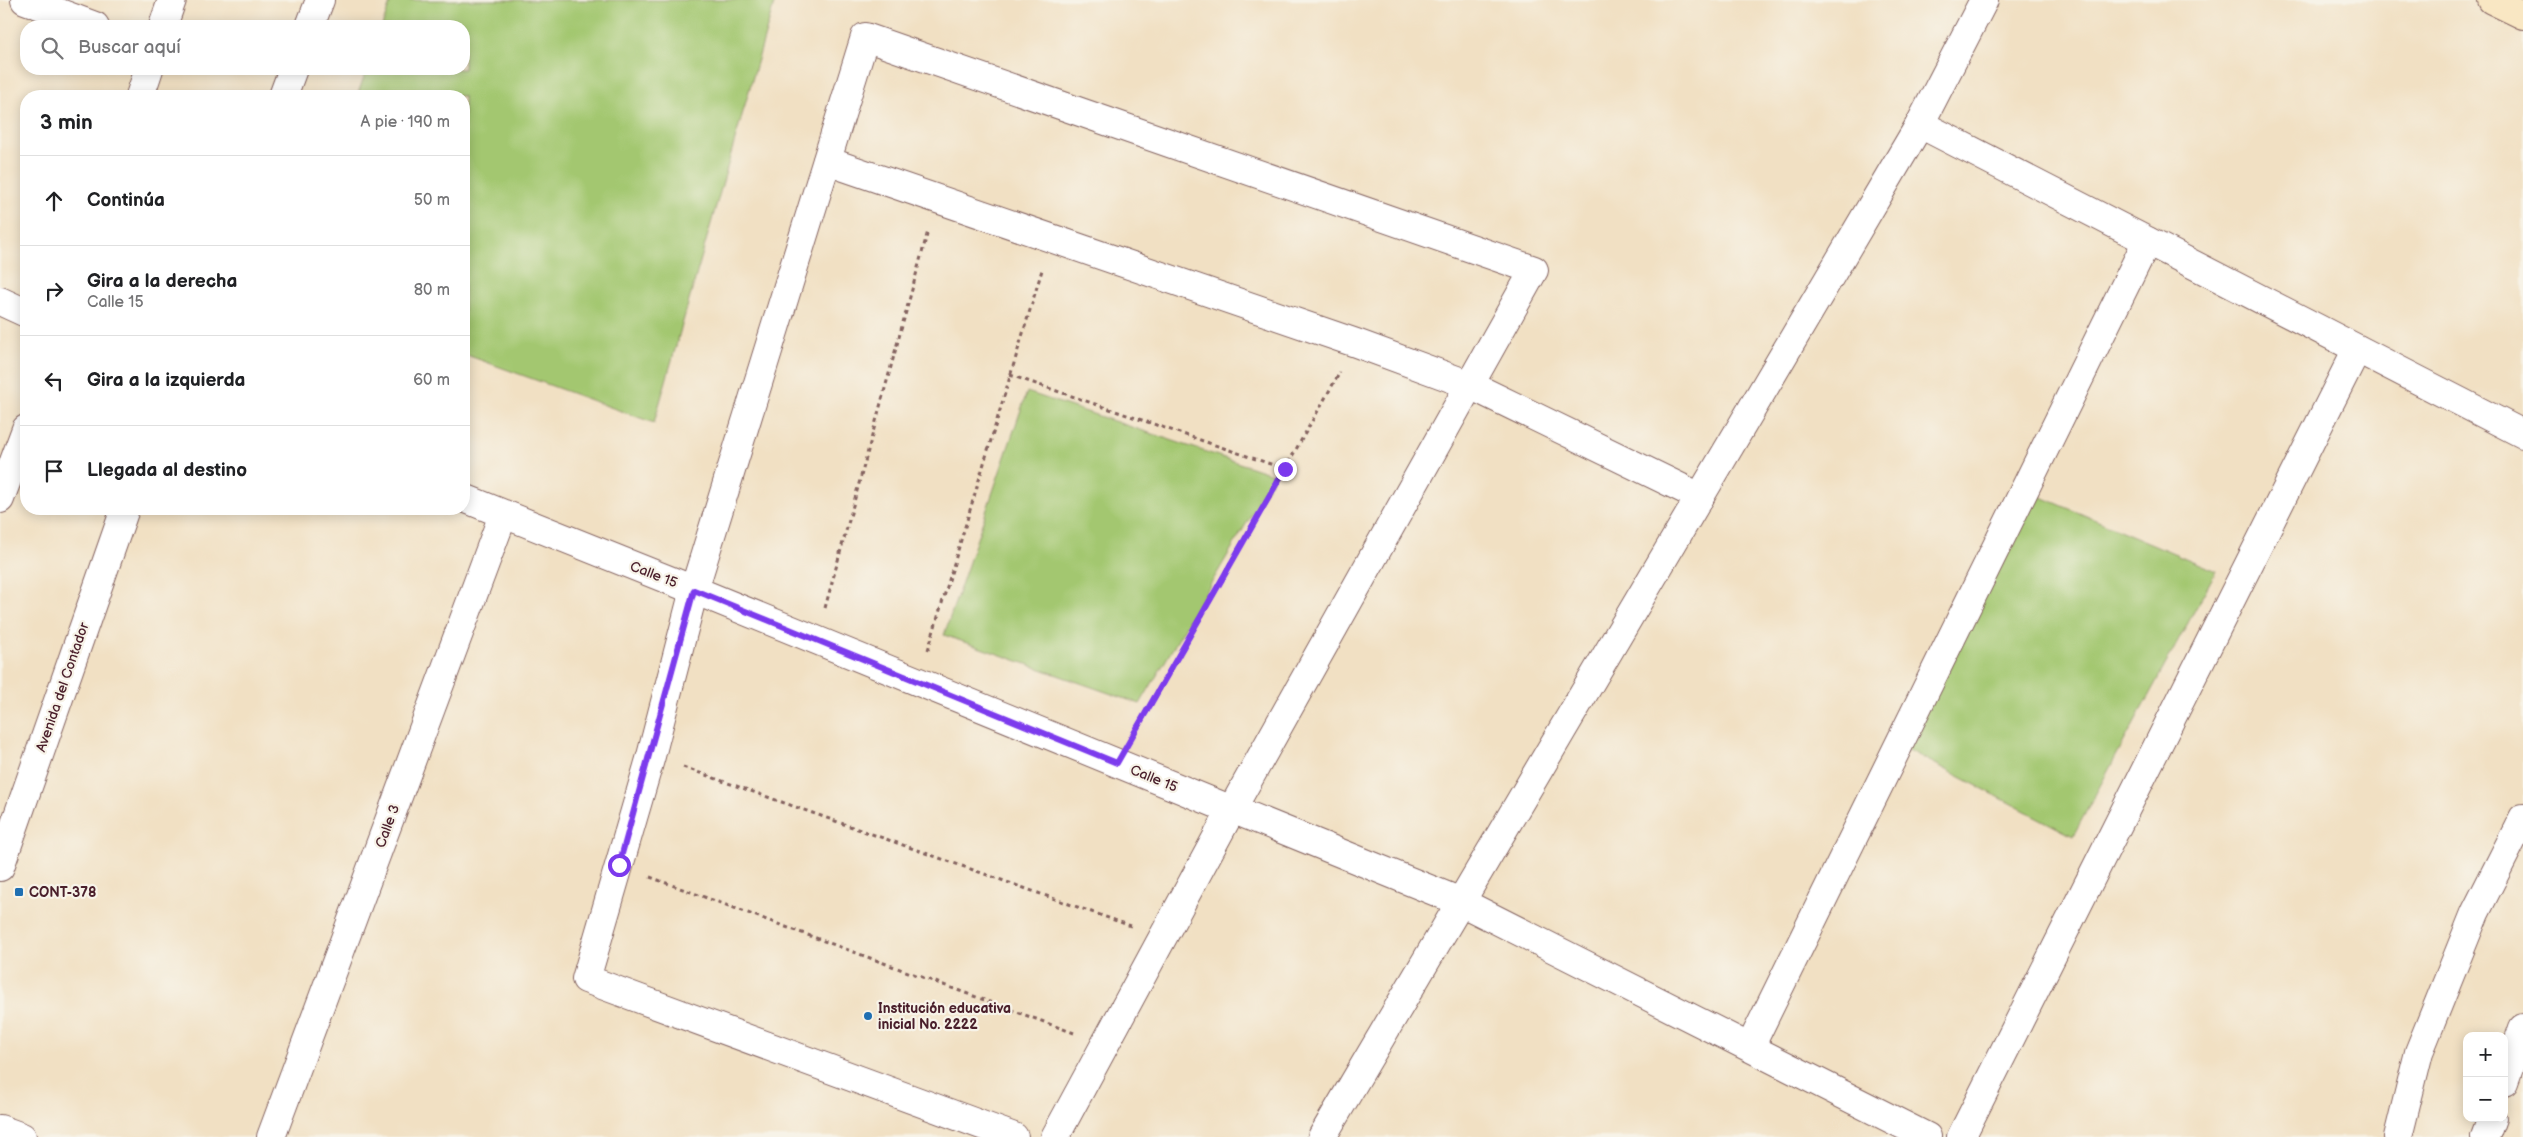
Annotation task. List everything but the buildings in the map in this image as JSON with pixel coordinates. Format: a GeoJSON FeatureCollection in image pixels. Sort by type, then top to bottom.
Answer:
{"type":"FeatureCollection","features":[{"type":"Feature","properties":{"kind":"main road"},"geometry":{"type":"LineString","coordinates":[[2492,0],[2523,15]]}},
{"type":"Feature","properties":{"kind":"street"},"geometry":{"type":"LineString","coordinates":[[25,0],[79,20]]}},
{"type":"Feature","properties":{"kind":"street"},"geometry":{"type":"LineString","coordinates":[[165,20],[172,0]]}},
{"type":"Feature","properties":{"kind":"street"},"geometry":{"type":"LineString","coordinates":[[312,20],[320,0]]}},
{"type":"Feature","properties":{"kind":"street"},"geometry":{"type":"LineString","coordinates":[[1322,1137],[1920,124],[1984,0]]}},
{"type":"Feature","properties":{"kind":"street"},"geometry":{"type":"LineString","coordinates":[[1014,1137],[586,979],[651,756],[694,590],[865,36],[1534,270],[1232,809],[1055,1137]]}},
{"type":"Feature","properties":{"kind":"street"},"geometry":{"type":"LineString","coordinates":[[142,90],[147,75]]}},
{"type":"Feature","properties":{"kind":"street"},"geometry":{"type":"LineString","coordinates":[[285,90],[292,75]]}},
{"type":"Feature","properties":{"kind":"street"},"geometry":{"type":"LineString","coordinates":[[1920,124],[2523,434]]}},
{"type":"Feature","properties":{"kind":"street"},"geometry":{"type":"LineString","coordinates":[[827,161],[1356,343],[1470,386],[1700,497]]}},
{"type":"Feature","properties":{"kind":"street"},"geometry":{"type":"LineString","coordinates":[[1750,1047],[2147,241]]}},
{"type":"Feature","properties":{"kind":"street"},"geometry":{"type":"LineString","coordinates":[[0,301],[20,309]]}},
{"type":"Feature","properties":{"kind":"street"},"geometry":{"type":"LineString","coordinates":[[1961,1137],[2357,349]]}},
{"type":"Feature","properties":{"kind":"street"},"geometry":{"type":"LineString","coordinates":[[0,499],[20,445]]}},
{"type":"Feature","properties":{"kind":"street","name":"Calle 15"},"geometry":{"type":"LineString","coordinates":[[470,500],[1461,902],[1927,1137]]}},
{"type":"Feature","properties":{"kind":"street","name":"Calle 3"},"geometry":{"type":"LineString","coordinates":[[271,1137],[503,514]]}},
{"type":"Feature","properties":{"kind":"street","name":"Avenida del Contador"},"geometry":{"type":"LineString","coordinates":[[0,867],[123,515]]}},
{"type":"Feature","properties":{"kind":"street"},"geometry":{"type":"LineString","coordinates":[[2398,1137],[2419,1052],[2475,913],[2523,818]]}},
{"type":"Feature","properties":{"kind":"street"},"geometry":{"type":"LineString","coordinates":[[2506,1077],[2523,1028]]}},
{"type":"Feature","properties":{"kind":"street"},"geometry":{"type":"LineString","coordinates":[[2485,1137],[2491,1122]]}},
{"type":"Feature","properties":{"kind":"street"},"geometry":{"type":"LineString","coordinates":[[0,1129],[22,1137]]}},
{"type":"Feature","properties":{"kind":"path"},"geometry":{"type":"LineString","coordinates":[[816,641],[937,199]]}},
{"type":"Feature","properties":{"kind":"path"},"geometry":{"type":"LineString","coordinates":[[918,683],[1051,238]]}},
{"type":"Feature","properties":{"kind":"path"},"geometry":{"type":"LineString","coordinates":[[1117,763],[1356,343]]}},
{"type":"Feature","properties":{"kind":"path"},"geometry":{"type":"LineString","coordinates":[[1010,375],[1285,469]]}},
{"type":"Feature","properties":{"kind":"path"},"geometry":{"type":"LineString","coordinates":[[651,756],[1162,938]]}},
{"type":"Feature","properties":{"kind":"path"},"geometry":{"type":"LineString","coordinates":[[619,865],[1105,1044]]}},
{"type":"Feature","properties":{"kind":"green space"},"geometry":{"type":"Polygon","coordinates":[[[391,0],[775,0],[654,423],[470,356],[470,90],[359,90],[365,75],[470,75],[470,20],[384,20],[391,0]]]}},
{"type":"Feature","properties":{"kind":"green space"},"geometry":{"type":"Polygon","coordinates":[[[1027,392],[1275,475],[1140,704],[944,635],[1027,392]]]}},
{"type":"Feature","properties":{"kind":"green space"},"geometry":{"type":"Polygon","coordinates":[[[2025,490],[2216,571],[2073,836],[1899,745],[2025,490]]]}},
{"type":"Feature","properties":{"kind":"place","name":"CONT-378"},"geometry":{"type":"Point","coordinates":[19,892]}},
{"type":"Feature","properties":{"kind":"place","name":"Institución educativa inicial No. 2222"},"geometry":{"type":"Point","coordinates":[868,1016]}},
{"type":"Feature","properties":{"kind":"route"},"geometry":{"type":"LineString","coordinates":[[619,865],[651,756],[694,590],[1117,763],[1285,469]]}}]}
